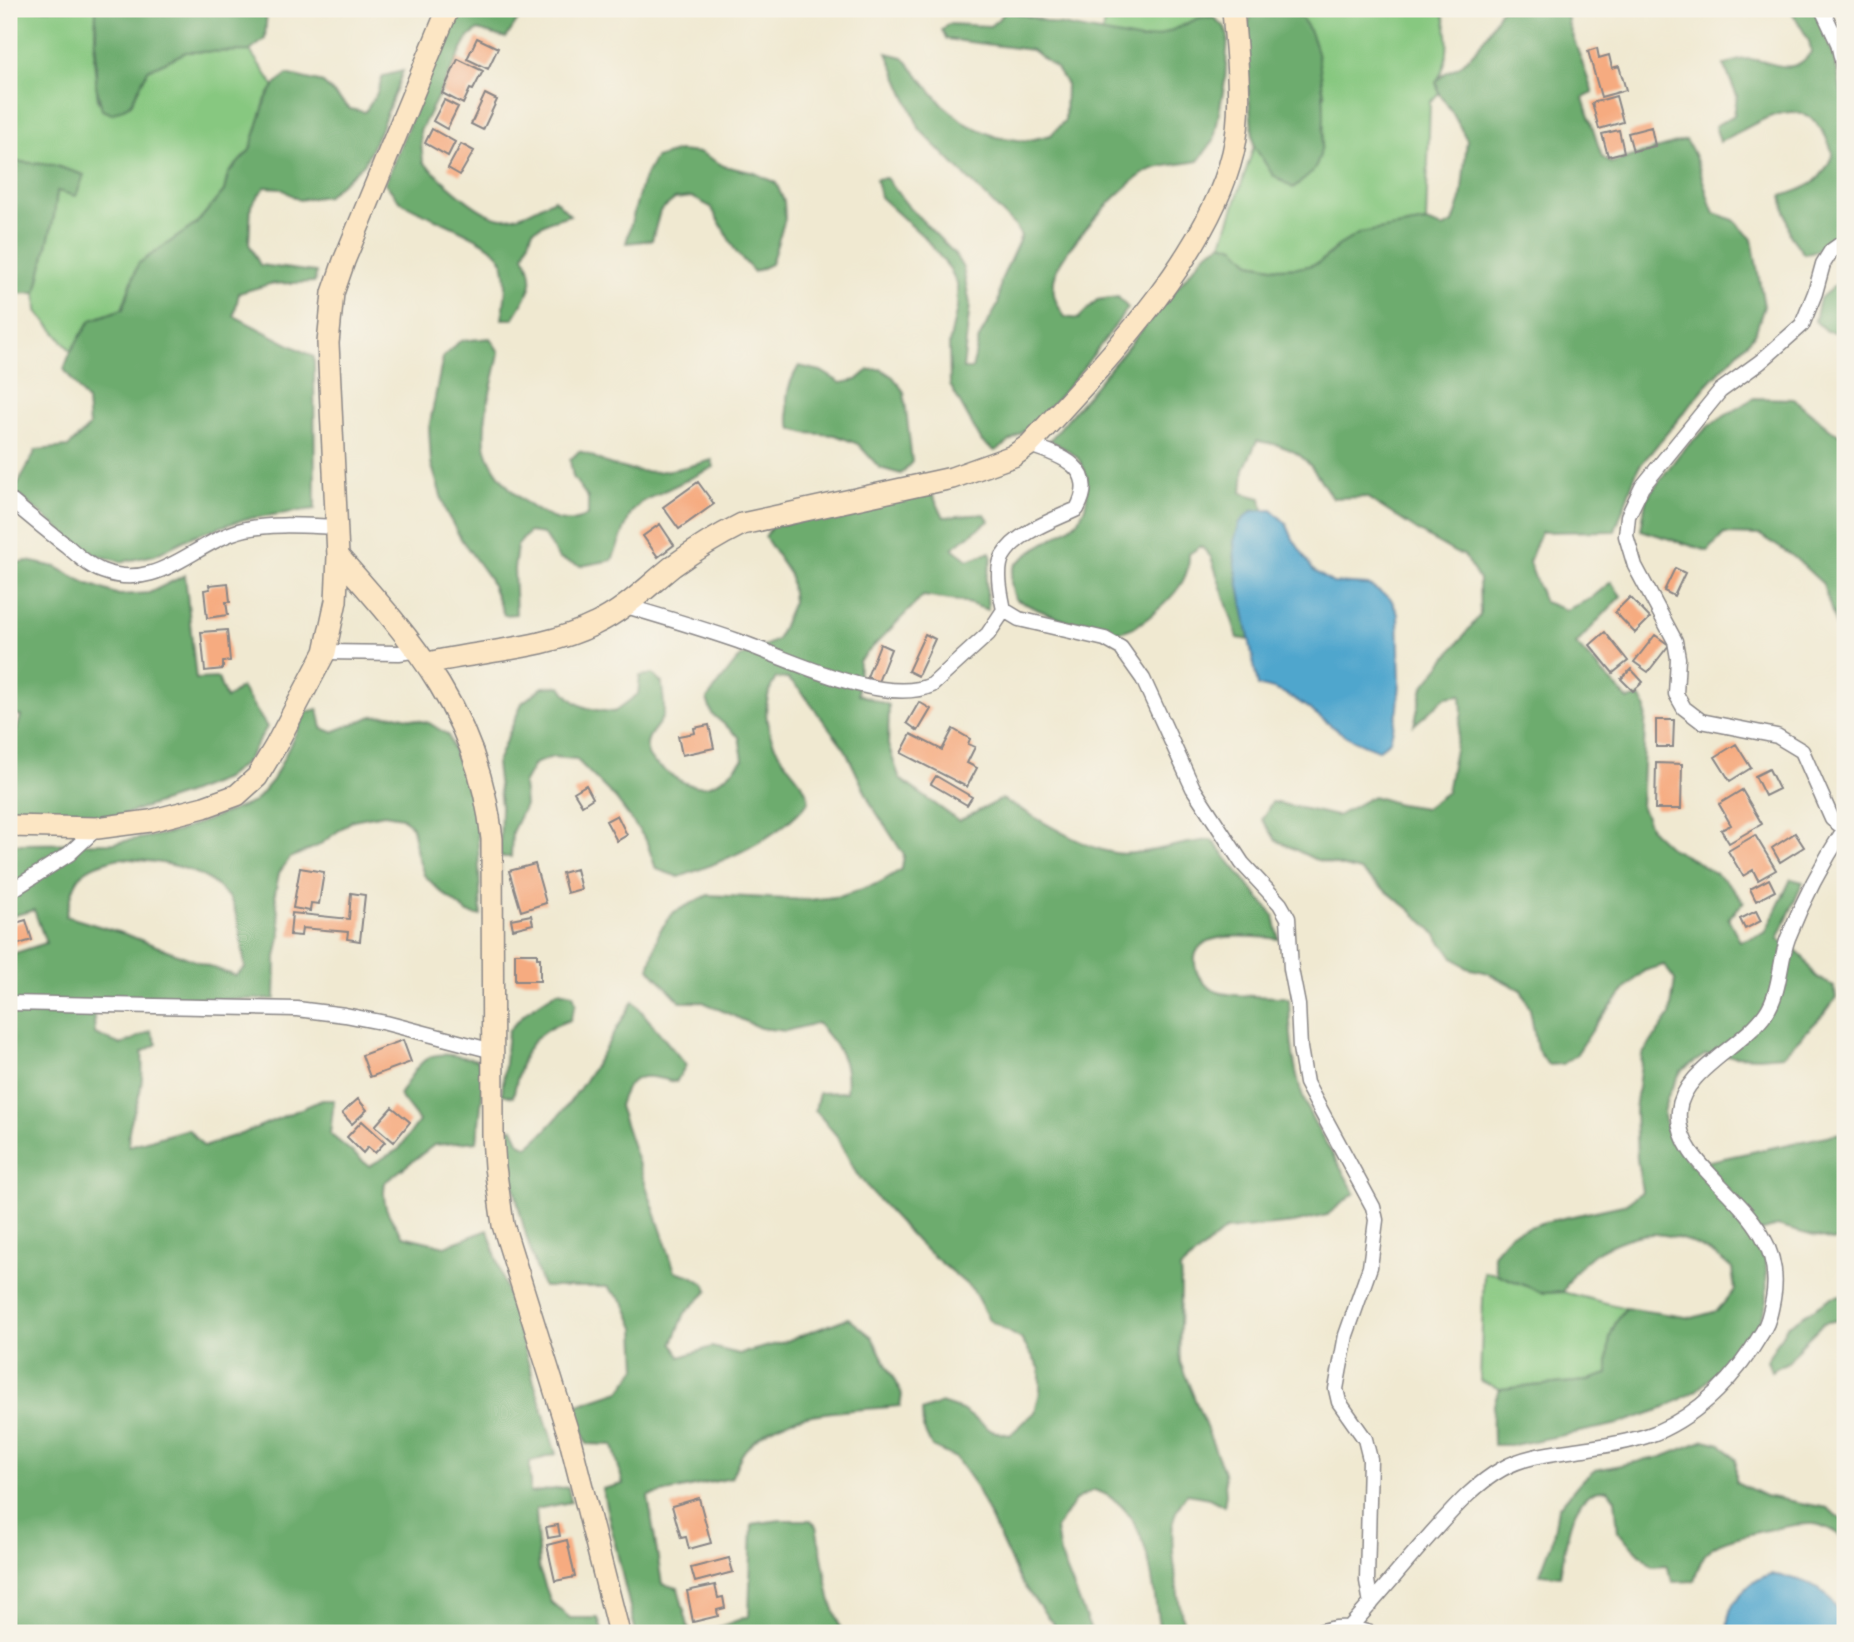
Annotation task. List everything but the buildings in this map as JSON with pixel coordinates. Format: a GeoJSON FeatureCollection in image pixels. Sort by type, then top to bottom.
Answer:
{"type":"FeatureCollection","features":[{"type":"Feature","properties":{"kind":"street"},"geometry":{"type":"LineString","coordinates":[[9,826],[97,828],[150,821],[237,795],[257,777],[325,652],[336,601],[338,556],[328,343],[334,293],[344,261],[448,9]]}},
{"type":"Feature","properties":{"kind":"street"},"geometry":{"type":"LineString","coordinates":[[325,652],[423,656],[568,637],[626,606],[674,566],[742,524],[952,478],[1013,456],[1029,445],[1117,347],[1185,258],[1221,189],[1233,152],[1237,114],[1233,9]]}},
{"type":"Feature","properties":{"kind":"street"},"geometry":{"type":"LineString","coordinates":[[1822,9],[1839,43],[1845,75]]}},
{"type":"Feature","properties":{"kind":"street"},"geometry":{"type":"LineString","coordinates":[[1350,1627],[1467,1495],[1486,1479],[1504,1467],[1538,1456],[1621,1442],[1662,1429],[1718,1392],[1743,1362],[1765,1328],[1773,1302],[1776,1273],[1770,1254],[1757,1224],[1692,1155],[1680,1129],[1681,1096],[1690,1082],[1729,1051],[1766,1013],[1777,986],[1788,937],[1815,878],[1845,828],[1832,819],[1802,751],[1777,736],[1701,721],[1684,708],[1676,694],[1678,658],[1675,641],[1635,566],[1626,536],[1628,516],[1642,487],[1720,391],[1760,362],[1802,325],[1823,264],[1831,251],[1845,241]]}},
{"type":"Feature","properties":{"kind":"street"},"geometry":{"type":"LineString","coordinates":[[626,606],[738,641],[857,685],[902,691],[924,689],[932,685],[988,634],[1004,610],[1000,576],[1002,557],[1020,539],[1077,509],[1082,500],[1083,478],[1077,467],[1052,451],[1029,445]]}},
{"type":"Feature","properties":{"kind":"street"},"geometry":{"type":"LineString","coordinates":[[9,499],[83,559],[99,570],[120,576],[139,577],[156,573],[223,537],[244,530],[275,526],[337,527]]}},
{"type":"Feature","properties":{"kind":"street"},"geometry":{"type":"LineString","coordinates":[[338,556],[423,656],[466,735],[489,806],[494,906],[495,1167],[503,1225],[569,1436],[619,1633]]}},
{"type":"Feature","properties":{"kind":"street"},"geometry":{"type":"LineString","coordinates":[[1004,610],[1039,624],[1105,639],[1121,648],[1143,679],[1193,788],[1242,863],[1280,904],[1288,918],[1291,969],[1298,1005],[1300,1048],[1306,1083],[1359,1177],[1376,1220],[1370,1267],[1346,1335],[1336,1389],[1339,1402],[1365,1439],[1370,1459],[1367,1581],[1371,1604]]}},
{"type":"Feature","properties":{"kind":"street"},"geometry":{"type":"LineString","coordinates":[[9,892],[69,854],[97,828]]}},
{"type":"Feature","properties":{"kind":"street"},"geometry":{"type":"LineString","coordinates":[[9,1003],[297,1009],[386,1023],[493,1051]]}},
{"type":"Feature","properties":{"kind":"street"},"geometry":{"type":"LineString","coordinates":[[1317,1633],[1333,1626],[1350,1627],[1370,1633]]}},
{"type":"Feature","properties":{"kind":"green space"},"geometry":{"type":"Polygon","coordinates":[[[9,9],[96,9],[94,60],[98,102],[131,104],[148,70],[186,52],[250,51],[274,86],[266,99],[250,150],[228,174],[224,191],[196,224],[138,264],[122,309],[91,320],[71,351],[37,311],[36,293],[54,216],[57,191],[53,165],[9,161],[9,9]]]}},
{"type":"Feature","properties":{"kind":"green space"},"geometry":{"type":"Polygon","coordinates":[[[96,9],[197,9],[200,12],[246,15],[255,9],[267,9],[265,39],[250,51],[186,52],[148,70],[131,104],[112,114],[102,110],[96,85],[96,9]]]}},
{"type":"Feature","properties":{"kind":"green space"},"geometry":{"type":"Polygon","coordinates":[[[456,9],[520,9],[522,14],[506,38],[478,30],[468,38],[420,131],[423,162],[461,196],[494,216],[517,216],[554,199],[570,215],[533,230],[524,255],[531,273],[530,288],[513,319],[502,319],[505,275],[502,260],[496,252],[473,236],[403,203],[385,183],[456,9]]]}},
{"type":"Feature","properties":{"kind":"green space"},"geometry":{"type":"Polygon","coordinates":[[[1106,9],[1215,9],[1213,17],[1204,18],[1155,38],[1141,40],[1102,33],[1106,9]]]}},
{"type":"Feature","properties":{"kind":"green space"},"geometry":{"type":"Polygon","coordinates":[[[1277,9],[1442,9],[1448,46],[1445,65],[1436,82],[1439,93],[1430,102],[1426,222],[1360,233],[1338,246],[1319,263],[1304,267],[1278,268],[1251,263],[1235,247],[1222,243],[1254,146],[1273,175],[1325,95],[1308,28],[1297,14],[1277,9]]]}},
{"type":"Feature","properties":{"kind":"green space"},"geometry":{"type":"Polygon","coordinates":[[[1277,9],[1298,15],[1307,27],[1320,66],[1323,90],[1323,137],[1320,156],[1312,173],[1293,188],[1273,175],[1254,146],[1245,60],[1248,24],[1253,11],[1277,9]]]}},
{"type":"Feature","properties":{"kind":"green space"},"geometry":{"type":"Polygon","coordinates":[[[1501,9],[1567,9],[1568,23],[1593,93],[1583,98],[1602,157],[1611,163],[1686,140],[1695,157],[1714,213],[1734,220],[1752,239],[1764,306],[1755,334],[1705,387],[1638,468],[1615,531],[1541,532],[1529,562],[1544,602],[1566,610],[1590,599],[1611,582],[1621,596],[1576,644],[1628,700],[1640,697],[1646,707],[1641,806],[1652,831],[1670,848],[1726,881],[1744,902],[1728,918],[1740,941],[1765,933],[1791,879],[1803,882],[1778,939],[1800,953],[1816,977],[1834,986],[1836,998],[1825,1013],[1783,1055],[1705,1055],[1681,1071],[1663,1112],[1670,1139],[1691,1165],[1845,1132],[1845,1238],[1832,1241],[1777,1226],[1748,1235],[1766,1261],[1767,1301],[1760,1323],[1729,1361],[1697,1390],[1665,1408],[1619,1424],[1514,1445],[1493,1445],[1493,1409],[1500,1389],[1585,1381],[1608,1374],[1612,1331],[1626,1308],[1692,1318],[1717,1311],[1735,1290],[1732,1269],[1716,1256],[1687,1241],[1655,1234],[1628,1239],[1591,1256],[1575,1271],[1563,1292],[1543,1293],[1497,1274],[1493,1254],[1511,1233],[1545,1222],[1623,1205],[1642,1192],[1637,1159],[1635,1111],[1642,1055],[1670,1015],[1675,980],[1664,965],[1644,971],[1626,988],[1597,1023],[1576,1055],[1563,1064],[1548,1065],[1537,1049],[1530,1009],[1521,990],[1488,973],[1467,968],[1452,956],[1432,930],[1408,908],[1360,871],[1314,859],[1276,840],[1262,819],[1272,802],[1337,816],[1373,796],[1425,808],[1447,792],[1462,712],[1461,695],[1446,697],[1414,725],[1423,687],[1480,615],[1479,580],[1464,555],[1426,536],[1366,497],[1332,498],[1303,458],[1284,447],[1257,441],[1244,469],[1242,493],[1261,498],[1263,510],[1252,511],[1235,564],[1250,640],[1238,638],[1211,557],[1201,546],[1189,554],[1185,575],[1179,588],[1169,599],[1145,620],[1123,631],[1112,632],[1084,627],[1025,604],[1015,599],[1011,579],[1016,564],[1036,548],[1067,530],[1082,514],[1086,503],[1086,478],[1081,463],[1078,458],[1050,440],[1206,253],[1222,243],[1235,247],[1251,263],[1278,268],[1304,267],[1319,263],[1338,246],[1360,233],[1426,222],[1443,228],[1453,223],[1461,199],[1467,140],[1439,93],[1436,82],[1475,51],[1501,9]]]}},
{"type":"Feature","properties":{"kind":"green space"},"geometry":{"type":"Polygon","coordinates":[[[1790,9],[1811,9],[1815,12],[1835,59],[1845,110],[1845,226],[1819,250],[1804,254],[1790,235],[1782,196],[1814,182],[1824,172],[1833,154],[1823,132],[1812,119],[1800,113],[1786,112],[1754,124],[1720,142],[1715,126],[1734,115],[1737,96],[1724,65],[1746,59],[1789,67],[1804,60],[1811,52],[1809,40],[1790,9]]]}},
{"type":"Feature","properties":{"kind":"green space"},"geometry":{"type":"Polygon","coordinates":[[[1005,10],[1052,23],[1142,40],[1159,36],[1199,18],[1213,17],[1224,26],[1228,36],[1225,81],[1214,140],[1198,161],[1150,170],[1127,186],[1083,232],[1056,272],[1054,296],[1065,317],[1078,319],[1097,300],[1118,297],[1128,308],[1052,405],[995,451],[982,442],[950,385],[949,344],[957,308],[957,284],[950,269],[925,238],[880,197],[876,179],[886,178],[908,206],[954,253],[963,268],[970,304],[963,369],[972,369],[979,338],[998,305],[1001,280],[1021,236],[1015,226],[920,130],[887,53],[903,57],[942,104],[966,124],[996,137],[1025,141],[1051,135],[1065,120],[1066,83],[1057,69],[1032,50],[946,39],[942,30],[948,24],[990,26],[1005,10]]]}},
{"type":"Feature","properties":{"kind":"green space"},"geometry":{"type":"Polygon","coordinates":[[[403,71],[364,164],[327,196],[299,200],[280,188],[265,187],[251,205],[249,244],[260,265],[316,272],[315,282],[270,284],[239,293],[234,316],[314,357],[315,509],[245,519],[193,536],[155,555],[122,562],[89,553],[14,492],[36,450],[68,447],[89,427],[87,401],[64,369],[71,351],[91,320],[123,309],[138,264],[196,224],[224,191],[228,174],[250,150],[266,99],[274,86],[287,74],[323,83],[350,109],[365,112],[376,95],[383,76],[403,71]]]}},
{"type":"Feature","properties":{"kind":"green space"},"geometry":{"type":"Polygon","coordinates":[[[679,151],[701,153],[724,166],[755,173],[776,183],[784,201],[785,219],[771,264],[754,272],[736,252],[711,207],[692,197],[675,199],[660,211],[652,240],[626,243],[642,182],[655,158],[679,151]]]}},
{"type":"Feature","properties":{"kind":"green space"},"geometry":{"type":"Polygon","coordinates":[[[9,161],[53,165],[84,175],[76,196],[57,191],[54,216],[36,293],[9,294],[9,161]]]}},
{"type":"Feature","properties":{"kind":"green space"},"geometry":{"type":"Polygon","coordinates":[[[1838,283],[1845,283],[1845,333],[1826,331],[1815,321],[1820,298],[1838,283]]]}},
{"type":"Feature","properties":{"kind":"green space"},"geometry":{"type":"Polygon","coordinates":[[[490,338],[499,352],[485,420],[485,444],[496,470],[531,507],[560,520],[573,521],[588,515],[588,498],[573,477],[570,460],[579,451],[609,464],[636,471],[673,470],[712,460],[714,467],[643,501],[631,513],[612,560],[581,566],[559,559],[543,534],[529,532],[517,546],[514,569],[516,614],[504,615],[489,578],[461,539],[446,512],[431,463],[429,428],[443,357],[460,341],[490,338]]]}},
{"type":"Feature","properties":{"kind":"green space"},"geometry":{"type":"Polygon","coordinates":[[[799,366],[821,371],[841,383],[857,380],[869,370],[881,369],[893,377],[904,392],[912,462],[901,474],[880,468],[858,444],[835,435],[792,429],[787,396],[799,366]]]}},
{"type":"Feature","properties":{"kind":"green space"},"geometry":{"type":"Polygon","coordinates":[[[1754,398],[1794,399],[1834,432],[1845,436],[1845,645],[1823,584],[1794,557],[1760,535],[1724,534],[1708,551],[1641,530],[1646,499],[1681,452],[1710,425],[1754,398]]]}},
{"type":"Feature","properties":{"kind":"green space"},"geometry":{"type":"Polygon","coordinates":[[[932,494],[944,517],[985,514],[989,521],[952,548],[968,560],[990,552],[992,558],[986,579],[988,610],[964,602],[923,596],[859,661],[858,694],[889,705],[888,745],[900,779],[959,821],[1002,799],[1072,838],[1115,853],[1137,853],[1212,840],[1274,916],[1279,939],[1240,936],[1211,940],[1201,946],[1195,955],[1197,973],[1211,989],[1224,994],[1289,999],[1293,1056],[1299,1085],[1314,1122],[1355,1193],[1327,1215],[1294,1223],[1225,1230],[1180,1269],[1180,1362],[1224,1472],[1226,1494],[1224,1506],[1209,1498],[1187,1494],[1175,1515],[1172,1532],[1174,1562],[1178,1596],[1187,1633],[1160,1633],[1151,1571],[1138,1530],[1127,1512],[1113,1499],[1094,1490],[1075,1500],[1056,1529],[1060,1554],[1092,1633],[1060,1633],[1020,1581],[975,1485],[956,1458],[932,1447],[923,1428],[922,1411],[941,1403],[962,1410],[992,1431],[1010,1435],[1035,1412],[1040,1392],[1040,1369],[1021,1339],[989,1320],[973,1290],[919,1244],[873,1194],[856,1173],[837,1136],[815,1110],[819,1093],[846,1092],[847,1081],[840,1054],[817,1023],[786,1031],[760,1028],[703,1002],[681,1002],[649,969],[659,932],[674,912],[708,895],[809,900],[842,896],[879,883],[902,869],[904,855],[871,804],[845,749],[800,690],[788,679],[776,678],[770,689],[766,711],[774,744],[803,786],[809,801],[782,827],[749,848],[679,877],[656,869],[646,840],[616,799],[576,759],[552,757],[534,764],[523,784],[525,805],[512,832],[511,857],[500,857],[501,806],[496,764],[522,703],[543,687],[561,686],[571,699],[583,706],[614,712],[638,694],[640,676],[653,674],[662,683],[664,708],[661,721],[648,740],[649,756],[653,762],[687,784],[706,786],[715,783],[743,759],[739,737],[712,714],[707,699],[739,658],[777,640],[793,602],[790,575],[765,537],[772,526],[932,494]]]}},
{"type":"Feature","properties":{"kind":"green space"},"geometry":{"type":"Polygon","coordinates":[[[27,561],[56,567],[86,583],[119,595],[149,593],[185,575],[196,679],[218,678],[226,699],[241,687],[267,727],[246,762],[225,779],[119,816],[23,817],[9,813],[9,754],[21,716],[9,713],[9,564],[27,561]]]}},
{"type":"Feature","properties":{"kind":"green space"},"geometry":{"type":"Polygon","coordinates":[[[318,709],[322,728],[332,732],[373,716],[396,715],[429,723],[448,735],[477,816],[481,916],[468,913],[424,875],[412,827],[402,817],[384,814],[353,820],[318,846],[290,858],[279,873],[275,893],[281,931],[276,957],[275,999],[93,1000],[95,1034],[121,1045],[151,1031],[157,1044],[142,1052],[142,1082],[130,1125],[129,1146],[188,1129],[204,1147],[322,1100],[334,1100],[330,1134],[369,1166],[399,1149],[419,1121],[399,1095],[423,1062],[438,1055],[478,1060],[484,1079],[477,1141],[434,1145],[385,1182],[385,1205],[403,1236],[445,1246],[488,1230],[556,1454],[530,1462],[530,1493],[568,1487],[571,1502],[536,1509],[539,1569],[551,1602],[570,1618],[598,1618],[603,1633],[9,1633],[9,955],[46,943],[34,910],[9,917],[9,841],[18,844],[114,843],[176,832],[254,802],[273,780],[306,712],[318,709]],[[120,858],[95,866],[81,876],[73,891],[66,916],[125,934],[235,976],[245,968],[236,914],[230,899],[218,887],[184,868],[120,858]]]}},
{"type":"Feature","properties":{"kind":"green space"},"geometry":{"type":"Polygon","coordinates":[[[558,991],[573,994],[576,1003],[570,1020],[544,1032],[535,1040],[523,1058],[513,1097],[502,1094],[508,1031],[527,1011],[558,991]]]}},
{"type":"Feature","properties":{"kind":"green space"},"geometry":{"type":"Polygon","coordinates":[[[633,1001],[686,1065],[676,1082],[655,1077],[633,1081],[619,1106],[675,1271],[692,1276],[706,1285],[708,1291],[685,1313],[673,1343],[680,1357],[712,1347],[739,1354],[784,1342],[848,1318],[872,1337],[902,1395],[900,1406],[818,1414],[778,1425],[761,1435],[746,1449],[731,1478],[648,1496],[662,1584],[678,1588],[690,1633],[636,1633],[602,1489],[623,1484],[613,1445],[587,1444],[575,1406],[620,1391],[637,1368],[635,1328],[624,1302],[607,1287],[543,1287],[519,1210],[506,1130],[513,1128],[520,1143],[528,1147],[544,1132],[574,1097],[633,1001]]]}},
{"type":"Feature","properties":{"kind":"green space"},"geometry":{"type":"Polygon","coordinates":[[[1484,1272],[1497,1274],[1543,1293],[1563,1292],[1626,1308],[1612,1331],[1608,1374],[1585,1381],[1500,1389],[1480,1381],[1484,1272]]]}},
{"type":"Feature","properties":{"kind":"green space"},"geometry":{"type":"Polygon","coordinates":[[[1845,1294],[1845,1319],[1823,1323],[1788,1362],[1771,1371],[1767,1360],[1787,1326],[1832,1297],[1845,1294]]]}},
{"type":"Feature","properties":{"kind":"green space"},"geometry":{"type":"Polygon","coordinates":[[[1705,1440],[1721,1444],[1736,1460],[1736,1482],[1765,1496],[1827,1508],[1845,1521],[1845,1540],[1830,1529],[1812,1524],[1744,1535],[1711,1548],[1702,1559],[1694,1581],[1673,1582],[1666,1565],[1652,1566],[1618,1532],[1615,1499],[1608,1490],[1595,1491],[1577,1508],[1568,1535],[1560,1576],[1540,1574],[1552,1542],[1558,1508],[1580,1482],[1595,1470],[1662,1457],[1705,1440]]]}},
{"type":"Feature","properties":{"kind":"green space"},"geometry":{"type":"Polygon","coordinates":[[[811,1520],[816,1526],[830,1598],[842,1633],[703,1633],[749,1616],[752,1524],[811,1520]]]}},
{"type":"Feature","properties":{"kind":"water"},"geometry":{"type":"Polygon","coordinates":[[[1272,510],[1286,523],[1313,570],[1333,583],[1368,585],[1391,599],[1398,614],[1398,708],[1390,741],[1378,750],[1343,734],[1303,704],[1281,692],[1258,686],[1235,564],[1234,541],[1240,522],[1252,511],[1272,510]]]}},
{"type":"Feature","properties":{"kind":"water"},"geometry":{"type":"Polygon","coordinates":[[[1771,1574],[1800,1580],[1823,1592],[1840,1614],[1845,1633],[1729,1633],[1729,1614],[1739,1596],[1762,1577],[1771,1574]]]}}]}
